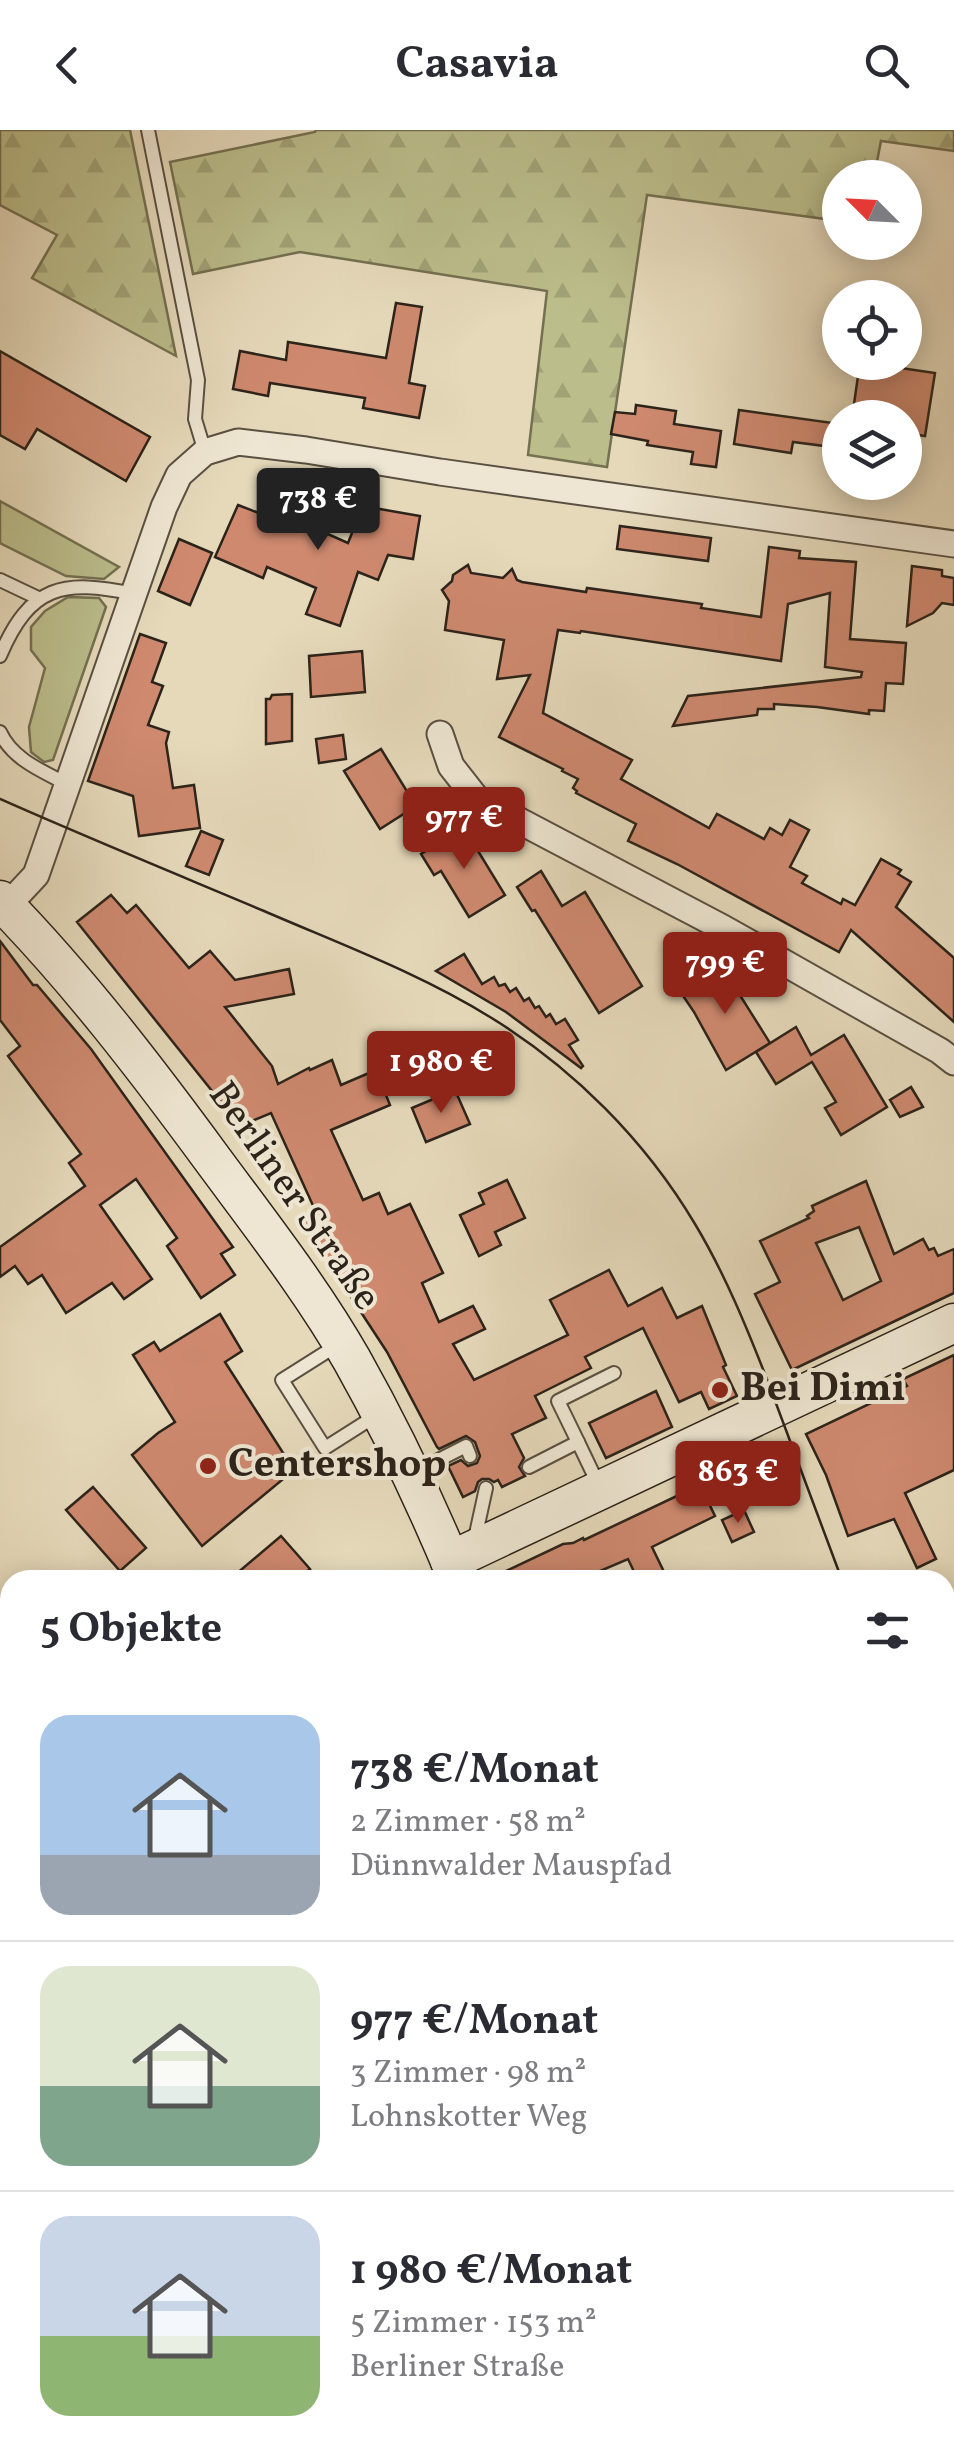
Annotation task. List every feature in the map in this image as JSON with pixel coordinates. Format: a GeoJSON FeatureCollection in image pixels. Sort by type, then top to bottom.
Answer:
{"type":"FeatureCollection","features":[{"type":"Feature","properties":{"kind":"main road","name":"Berliner Straße"},"geometry":{"type":"LineString","coordinates":[[3,904],[54,958],[168,1099],[296,1274],[341,1342],[460,1564]]}},
{"type":"Feature","properties":{"kind":"main road"},"geometry":{"type":"LineString","coordinates":[[460,1564],[601,1490],[954,1323]]}},
{"type":"Feature","properties":{"kind":"street"},"geometry":{"type":"LineString","coordinates":[[3,904],[36,876],[164,506],[180,475],[205,452],[238,442],[306,450],[954,544]]}},
{"type":"Feature","properties":{"kind":"street"},"geometry":{"type":"LineString","coordinates":[[440,734],[451,766],[476,798],[724,928],[954,1062]]}},
{"type":"Feature","properties":{"kind":"lane"},"geometry":{"type":"LineString","coordinates":[[148,130],[198,380],[195,418],[205,452]]}},
{"type":"Feature","properties":{"kind":"lane"},"geometry":{"type":"LineString","coordinates":[[0,580],[38,598]]}},
{"type":"Feature","properties":{"kind":"lane"},"geometry":{"type":"LineString","coordinates":[[0,656],[17,621],[38,598],[67,587],[102,587],[134,594]]}},
{"type":"Feature","properties":{"kind":"lane"},"geometry":{"type":"LineString","coordinates":[[0,732],[27,764],[67,784]]}},
{"type":"Feature","properties":{"kind":"lane"},"geometry":{"type":"LineString","coordinates":[[341,1342],[282,1380],[325,1448],[380,1413]]}},
{"type":"Feature","properties":{"kind":"lane"},"geometry":{"type":"LineString","coordinates":[[601,1490],[558,1401],[614,1373]]}},
{"type":"Feature","properties":{"kind":"lane"},"geometry":{"type":"LineString","coordinates":[[528,1467],[578,1442]]}},
{"type":"Feature","properties":{"kind":"lane"},"geometry":{"type":"LineString","coordinates":[[410,1474],[466,1446],[470,1456]]}},
{"type":"Feature","properties":{"kind":"lane"},"geometry":{"type":"LineString","coordinates":[[460,1564],[490,1485]]}},
{"type":"Feature","properties":{"kind":"green space"},"geometry":{"type":"Polygon","coordinates":[[[0,130],[130,130],[176,356],[32,278],[57,235],[0,205],[0,130]]]}},
{"type":"Feature","properties":{"kind":"green space"},"geometry":{"type":"Polygon","coordinates":[[[954,130],[954,151],[881,141],[877,160],[822,160],[822,219],[647,195],[607,467],[528,455],[547,291],[300,252],[193,274],[170,162],[315,132],[954,130]]]}},
{"type":"Feature","properties":{"kind":"green space"},"geometry":{"type":"Polygon","coordinates":[[[0,501],[119,567],[104,579],[66,576],[0,543],[0,501]]]}},
{"type":"Feature","properties":{"kind":"green space"},"geometry":{"type":"Polygon","coordinates":[[[68,597],[99,598],[106,607],[53,760],[44,762],[31,752],[29,727],[45,668],[31,650],[31,627],[45,611],[68,597]]]}},
{"type":"Feature","properties":{"kind":"building"},"geometry":{"type":"Polygon","coordinates":[[[396,303],[422,307],[409,383],[425,386],[419,418],[363,408],[365,398],[270,383],[268,396],[233,389],[240,351],[286,360],[288,342],[386,358],[396,303]]]}},
{"type":"Feature","properties":{"kind":"building"},"geometry":{"type":"Polygon","coordinates":[[[0,351],[150,437],[126,481],[37,429],[25,449],[0,435],[0,351]]]}},
{"type":"Feature","properties":{"kind":"building"},"geometry":{"type":"Polygon","coordinates":[[[922,371],[935,373],[925,436],[922,400],[855,400],[857,380],[922,380],[922,371]]]}},
{"type":"Feature","properties":{"kind":"building"},"geometry":{"type":"Polygon","coordinates":[[[636,405],[676,411],[674,424],[721,431],[716,467],[691,464],[693,452],[647,445],[648,441],[611,434],[615,412],[635,414],[636,405]]]}},
{"type":"Feature","properties":{"kind":"building"},"geometry":{"type":"Polygon","coordinates":[[[739,410],[822,422],[822,446],[793,442],[791,453],[734,444],[739,410]]]}},
{"type":"Feature","properties":{"kind":"building"},"geometry":{"type":"Polygon","coordinates":[[[238,505],[269,517],[273,508],[348,543],[356,523],[370,529],[374,508],[420,516],[413,559],[388,555],[378,580],[358,572],[340,626],[306,614],[316,588],[267,567],[263,578],[215,557],[238,505]]]}},
{"type":"Feature","properties":{"kind":"building"},"geometry":{"type":"Polygon","coordinates":[[[620,526],[711,538],[708,561],[617,549],[620,526]]]}},
{"type":"Feature","properties":{"kind":"building"},"geometry":{"type":"Polygon","coordinates":[[[179,539],[212,553],[190,605],[158,591],[179,539]]]}},
{"type":"Feature","properties":{"kind":"building"},"geometry":{"type":"Polygon","coordinates":[[[769,547],[800,551],[799,558],[856,562],[850,639],[906,643],[903,684],[886,683],[884,711],[869,710],[869,714],[774,704],[774,709],[758,709],[757,715],[673,726],[688,696],[861,677],[862,672],[825,667],[830,593],[788,604],[781,661],[558,630],[543,713],[632,760],[621,779],[709,828],[717,814],[764,839],[770,828],[782,835],[790,820],[809,830],[790,867],[807,876],[802,883],[841,904],[843,899],[855,905],[881,859],[901,870],[898,874],[911,882],[896,907],[954,958],[954,1022],[851,930],[839,952],[628,841],[636,824],[576,793],[573,788],[578,779],[563,769],[499,737],[530,675],[497,679],[504,640],[445,630],[449,601],[442,590],[453,575],[468,565],[471,573],[503,578],[512,569],[522,582],[702,604],[701,608],[761,617],[769,547]]]}},
{"type":"Feature","properties":{"kind":"building"},"geometry":{"type":"Polygon","coordinates":[[[912,566],[942,570],[942,576],[954,578],[954,605],[942,603],[933,613],[907,626],[912,566]]]}},
{"type":"Feature","properties":{"kind":"building"},"geometry":{"type":"Polygon","coordinates":[[[140,634],[166,643],[152,682],[163,686],[148,725],[169,732],[166,743],[173,788],[194,785],[200,828],[139,836],[133,796],[88,781],[140,634]]]}},
{"type":"Feature","properties":{"kind":"building"},"geometry":{"type":"Polygon","coordinates":[[[362,651],[365,692],[311,697],[309,656],[362,651]]]}},
{"type":"Feature","properties":{"kind":"building"},"geometry":{"type":"Polygon","coordinates":[[[292,694],[292,741],[266,744],[266,699],[292,694]]]}},
{"type":"Feature","properties":{"kind":"building"},"geometry":{"type":"Polygon","coordinates":[[[343,735],[346,759],[319,763],[316,739],[343,735]]]}},
{"type":"Feature","properties":{"kind":"building"},"geometry":{"type":"Polygon","coordinates":[[[381,749],[416,806],[380,829],[344,771],[381,749]]]}},
{"type":"Feature","properties":{"kind":"building"},"geometry":{"type":"Polygon","coordinates":[[[464,828],[505,895],[469,917],[441,871],[434,875],[421,854],[464,828]]]}},
{"type":"Feature","properties":{"kind":"building"},"geometry":{"type":"Polygon","coordinates":[[[201,831],[223,840],[209,875],[186,866],[201,831]]]}},
{"type":"Feature","properties":{"kind":"building"},"geometry":{"type":"Polygon","coordinates":[[[541,871],[562,906],[585,892],[642,986],[599,1013],[517,887],[541,871]]]}},
{"type":"Feature","properties":{"kind":"building"},"geometry":{"type":"Polygon","coordinates":[[[111,895],[127,913],[136,905],[189,968],[210,951],[235,980],[289,969],[294,994],[225,1007],[272,1066],[278,1084],[332,1060],[341,1085],[376,1070],[390,1105],[331,1130],[363,1200],[379,1193],[388,1214],[410,1204],[443,1273],[422,1283],[439,1322],[473,1306],[485,1329],[453,1344],[474,1380],[568,1335],[550,1300],[609,1270],[628,1306],[662,1288],[677,1318],[702,1306],[737,1396],[709,1409],[701,1392],[679,1402],[643,1328],[585,1357],[591,1368],[535,1396],[546,1418],[512,1434],[524,1458],[519,1467],[525,1476],[502,1487],[498,1480],[482,1479],[475,1491],[463,1497],[448,1466],[461,1460],[468,1466],[477,1463],[480,1456],[475,1442],[466,1436],[437,1447],[387,1352],[300,1219],[315,1210],[271,1113],[240,1126],[77,922],[111,895]]]}},
{"type":"Feature","properties":{"kind":"building"},"geometry":{"type":"Polygon","coordinates":[[[0,941],[33,985],[91,1049],[233,1247],[221,1254],[235,1275],[201,1298],[167,1246],[177,1238],[136,1179],[100,1205],[152,1279],[124,1299],[112,1283],[66,1313],[42,1275],[28,1284],[15,1266],[0,1277],[0,1247],[85,1186],[69,1163],[81,1154],[8,1056],[20,1046],[0,1020],[0,941]]]}},
{"type":"Feature","properties":{"kind":"building"},"geometry":{"type":"Polygon","coordinates":[[[464,954],[482,984],[494,977],[499,986],[505,984],[510,992],[516,988],[524,1001],[529,998],[546,1017],[550,1014],[556,1024],[565,1019],[578,1040],[569,1045],[583,1066],[506,1012],[436,971],[464,954]]]}},
{"type":"Feature","properties":{"kind":"building"},"geometry":{"type":"Polygon","coordinates":[[[721,965],[770,1043],[726,1070],[679,990],[721,965]]]}},
{"type":"Feature","properties":{"kind":"building"},"geometry":{"type":"Polygon","coordinates":[[[796,1027],[811,1055],[844,1035],[887,1107],[841,1135],[825,1108],[836,1102],[812,1062],[776,1084],[756,1052],[796,1027]]]}},
{"type":"Feature","properties":{"kind":"building"},"geometry":{"type":"Polygon","coordinates":[[[911,1087],[923,1107],[900,1117],[890,1100],[911,1087]]]}},
{"type":"Feature","properties":{"kind":"building"},"geometry":{"type":"Polygon","coordinates":[[[455,1090],[470,1124],[426,1142],[412,1108],[455,1090]]]}},
{"type":"Feature","properties":{"kind":"building"},"geometry":{"type":"Polygon","coordinates":[[[507,1180],[525,1218],[495,1232],[501,1245],[479,1256],[460,1215],[484,1204],[479,1193],[507,1180]]]}},
{"type":"Feature","properties":{"kind":"building"},"geometry":{"type":"Polygon","coordinates":[[[866,1181],[894,1254],[923,1239],[938,1256],[954,1249],[954,1293],[792,1370],[755,1294],[780,1282],[760,1241],[809,1218],[814,1211],[812,1206],[866,1181]],[[859,1227],[816,1243],[843,1300],[881,1281],[859,1227]]]}},
{"type":"Feature","properties":{"kind":"building","name":"Centershop"},"geometry":{"type":"Polygon","coordinates":[[[220,1314],[242,1351],[225,1362],[294,1470],[202,1546],[132,1455],[175,1422],[133,1355],[154,1342],[160,1351],[220,1314]]]}},
{"type":"Feature","properties":{"kind":"building"},"geometry":{"type":"Polygon","coordinates":[[[954,1355],[954,1470],[905,1493],[936,1559],[917,1568],[894,1519],[848,1536],[806,1434],[907,1386],[903,1379],[954,1355]]]}},
{"type":"Feature","properties":{"kind":"building"},"geometry":{"type":"Polygon","coordinates":[[[656,1391],[672,1427],[606,1458],[589,1423],[656,1391]]]}},
{"type":"Feature","properties":{"kind":"building"},"geometry":{"type":"Polygon","coordinates":[[[700,1485],[715,1516],[652,1547],[663,1570],[633,1570],[628,1559],[602,1570],[508,1570],[563,1544],[584,1540],[700,1485]]]}},
{"type":"Feature","properties":{"kind":"building"},"geometry":{"type":"Polygon","coordinates":[[[93,1487],[146,1548],[119,1570],[66,1510],[93,1487]]]}},
{"type":"Feature","properties":{"kind":"building"},"geometry":{"type":"Polygon","coordinates":[[[744,1510],[754,1532],[732,1542],[722,1520],[744,1510]]]}},
{"type":"Feature","properties":{"kind":"building"},"geometry":{"type":"Polygon","coordinates":[[[281,1536],[310,1569],[309,1570],[241,1570],[281,1536]]]}},
{"type":"Feature","properties":{"kind":"tram line"},"geometry":{"type":"LineString","coordinates":[[0,799],[435,987],[521,1037],[578,1083],[654,1163],[716,1262],[760,1362],[838,1570]]}},
{"type":"Feature","properties":{"kind":"place","name":"Bei Dimi"},"geometry":{"type":"Point","coordinates":[720,1390]}},
{"type":"Feature","properties":{"kind":"place","name":"Centershop"},"geometry":{"type":"Point","coordinates":[208,1466]}}]}
